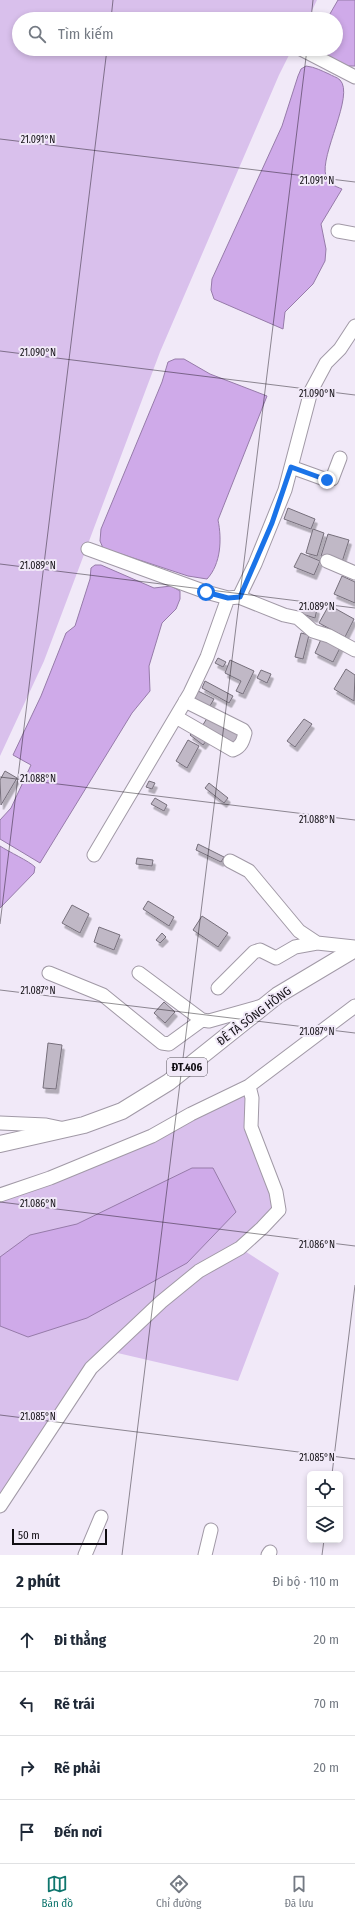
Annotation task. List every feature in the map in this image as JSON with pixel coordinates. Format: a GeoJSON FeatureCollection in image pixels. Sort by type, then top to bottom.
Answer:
{"type":"FeatureCollection","features":[{"type":"Feature","properties":{"kind":"main road","name":"ĐÊ TẢ SÔNG HỒNG"},"geometry":{"type":"LineString","coordinates":[[0,1144],[84,1125],[129,1107],[168,1082],[278,996],[355,948]]}},
{"type":"Feature","properties":{"kind":"street"},"geometry":{"type":"LineString","coordinates":[[314,56],[355,77]]}},
{"type":"Feature","properties":{"kind":"street"},"geometry":{"type":"LineString","coordinates":[[338,231],[355,234]]}},
{"type":"Feature","properties":{"kind":"street"},"geometry":{"type":"LineString","coordinates":[[94,855],[176,717],[207,657],[234,597],[272,523],[291,467],[311,392],[326,363],[340,349],[355,326]]}},
{"type":"Feature","properties":{"kind":"street"},"geometry":{"type":"LineString","coordinates":[[291,467],[327,480],[332,479],[340,458]]}},
{"type":"Feature","properties":{"kind":"street"},"geometry":{"type":"LineString","coordinates":[[88,549],[206,592],[234,597],[284,615],[298,618],[313,631],[329,636],[355,650]]}},
{"type":"Feature","properties":{"kind":"street"},"geometry":{"type":"LineString","coordinates":[[327,561],[355,573]]}},
{"type":"Feature","properties":{"kind":"street"},"geometry":{"type":"LineString","coordinates":[[176,717],[234,750],[238,748],[243,741],[245,733],[243,730],[185,701]]}},
{"type":"Feature","properties":{"kind":"street"},"geometry":{"type":"LineString","coordinates":[[230,861],[249,871],[299,931],[317,943]]}},
{"type":"Feature","properties":{"kind":"street"},"geometry":{"type":"LineString","coordinates":[[218,988],[254,952],[260,950],[276,958],[295,947],[317,943],[355,948]]}},
{"type":"Feature","properties":{"kind":"street"},"geometry":{"type":"LineString","coordinates":[[49,973],[103,995],[162,1043],[169,1044],[202,1020],[209,1020],[266,1005]]}},
{"type":"Feature","properties":{"kind":"street"},"geometry":{"type":"LineString","coordinates":[[139,973],[202,1020]]}},
{"type":"Feature","properties":{"kind":"street"},"geometry":{"type":"LineString","coordinates":[[0,1195],[50,1178],[152,1136],[191,1114],[249,1086],[355,1006]]}},
{"type":"Feature","properties":{"kind":"street"},"geometry":{"type":"LineString","coordinates":[[0,1506],[91,1368],[161,1302],[199,1271],[240,1248],[279,1210],[276,1192],[252,1127],[252,1098],[249,1086]]}},
{"type":"Feature","properties":{"kind":"street"},"geometry":{"type":"LineString","coordinates":[[0,1123],[46,1125],[67,1129]]}},
{"type":"Feature","properties":{"kind":"street"},"geometry":{"type":"LineString","coordinates":[[85,1555],[101,1517]]}},
{"type":"Feature","properties":{"kind":"street"},"geometry":{"type":"LineString","coordinates":[[205,1555],[211,1530]]}},
{"type":"Feature","properties":{"kind":"shaded area"},"geometry":{"type":"Polygon","coordinates":[[[0,0],[317,0],[311,12],[12,12],[12,56],[288,56],[160,352],[44,661],[0,756],[0,0]]]}},
{"type":"Feature","properties":{"kind":"shaded area"},"geometry":{"type":"Polygon","coordinates":[[[338,0],[355,0],[355,66],[344,66],[326,56],[343,56],[343,12],[331,12],[338,0]]]}},
{"type":"Feature","properties":{"kind":"shaded area"},"geometry":{"type":"Polygon","coordinates":[[[306,66],[318,69],[337,78],[340,80],[343,88],[343,99],[325,167],[328,181],[342,189],[321,224],[326,249],[325,261],[313,284],[285,312],[283,329],[214,299],[211,290],[212,279],[282,126],[298,76],[301,69],[306,66]]]}},
{"type":"Feature","properties":{"kind":"shaded area"},"geometry":{"type":"Polygon","coordinates":[[[175,359],[184,359],[210,374],[267,396],[218,520],[220,543],[218,559],[212,573],[207,579],[188,576],[103,548],[100,541],[101,529],[162,382],[168,362],[175,359]]]}},
{"type":"Feature","properties":{"kind":"shaded area"},"geometry":{"type":"Polygon","coordinates":[[[95,565],[101,565],[154,588],[171,586],[180,591],[180,599],[176,609],[162,623],[149,666],[150,691],[132,713],[40,863],[0,839],[0,820],[11,808],[31,765],[13,755],[41,696],[66,633],[75,626],[90,579],[91,568],[95,565]]]}},
{"type":"Feature","properties":{"kind":"shaded area"},"geometry":{"type":"Polygon","coordinates":[[[0,846],[35,867],[34,873],[0,908],[0,846]]]}},
{"type":"Feature","properties":{"kind":"shaded area"},"geometry":{"type":"Polygon","coordinates":[[[249,1086],[252,1127],[279,1210],[240,1248],[279,1273],[238,1381],[109,1351],[0,1506],[0,1195],[50,1178],[249,1086]]]}},
{"type":"Feature","properties":{"kind":"shaded area"},"geometry":{"type":"Polygon","coordinates":[[[192,1168],[213,1168],[236,1212],[187,1263],[87,1318],[28,1337],[0,1326],[0,1257],[30,1235],[77,1224],[192,1168]]]}},
{"type":"Feature","properties":{"kind":"building"},"geometry":{"type":"Polygon","coordinates":[[[288,508],[315,519],[311,529],[284,519],[288,508]]]}},
{"type":"Feature","properties":{"kind":"building"},"geometry":{"type":"Polygon","coordinates":[[[313,529],[324,533],[317,556],[306,553],[313,529]]]}},
{"type":"Feature","properties":{"kind":"building"},"geometry":{"type":"Polygon","coordinates":[[[328,534],[349,540],[342,562],[321,556],[328,534]]]}},
{"type":"Feature","properties":{"kind":"building"},"geometry":{"type":"Polygon","coordinates":[[[301,553],[320,561],[314,575],[294,567],[301,553]]]}},
{"type":"Feature","properties":{"kind":"building"},"geometry":{"type":"Polygon","coordinates":[[[342,576],[355,582],[355,603],[334,594],[342,576]]]}},
{"type":"Feature","properties":{"kind":"building"},"geometry":{"type":"Polygon","coordinates":[[[301,604],[317,609],[315,618],[299,613],[301,604]]]}},
{"type":"Feature","properties":{"kind":"building"},"geometry":{"type":"Polygon","coordinates":[[[329,605],[354,619],[345,637],[319,623],[329,605]]]}},
{"type":"Feature","properties":{"kind":"building"},"geometry":{"type":"Polygon","coordinates":[[[301,633],[309,635],[303,659],[295,657],[301,633]]]}},
{"type":"Feature","properties":{"kind":"building"},"geometry":{"type":"Polygon","coordinates":[[[322,637],[341,646],[333,662],[315,653],[322,637]]]}},
{"type":"Feature","properties":{"kind":"building"},"geometry":{"type":"Polygon","coordinates":[[[218,658],[226,662],[223,667],[215,663],[218,658]]]}},
{"type":"Feature","properties":{"kind":"building"},"geometry":{"type":"Polygon","coordinates":[[[230,660],[254,671],[243,694],[236,691],[241,681],[225,673],[230,660]]]}},
{"type":"Feature","properties":{"kind":"building"},"geometry":{"type":"Polygon","coordinates":[[[346,669],[355,675],[354,701],[334,689],[346,669]]]}},
{"type":"Feature","properties":{"kind":"building"},"geometry":{"type":"Polygon","coordinates":[[[261,670],[271,674],[267,683],[257,678],[261,670]]]}},
{"type":"Feature","properties":{"kind":"building"},"geometry":{"type":"Polygon","coordinates":[[[205,681],[233,696],[229,703],[202,688],[205,681]]]}},
{"type":"Feature","properties":{"kind":"building"},"geometry":{"type":"Polygon","coordinates":[[[196,690],[214,699],[207,711],[190,702],[196,690]]]}},
{"type":"Feature","properties":{"kind":"building"},"geometry":{"type":"Polygon","coordinates":[[[209,715],[240,734],[232,747],[201,728],[209,715]]]}},
{"type":"Feature","properties":{"kind":"building"},"geometry":{"type":"Polygon","coordinates":[[[304,719],[312,724],[295,747],[287,741],[304,719]]]}},
{"type":"Feature","properties":{"kind":"building"},"geometry":{"type":"Polygon","coordinates":[[[194,730],[207,740],[203,745],[190,735],[194,730]]]}},
{"type":"Feature","properties":{"kind":"building"},"geometry":{"type":"Polygon","coordinates":[[[188,740],[199,746],[187,768],[176,761],[188,740]]]}},
{"type":"Feature","properties":{"kind":"building"},"geometry":{"type":"Polygon","coordinates":[[[5,771],[17,778],[1,805],[0,780],[5,771]]]}},
{"type":"Feature","properties":{"kind":"building"},"geometry":{"type":"Polygon","coordinates":[[[149,781],[155,783],[152,789],[146,787],[149,781]]]}},
{"type":"Feature","properties":{"kind":"building"},"geometry":{"type":"Polygon","coordinates":[[[209,783],[228,798],[224,803],[205,788],[209,783]]]}},
{"type":"Feature","properties":{"kind":"building"},"geometry":{"type":"Polygon","coordinates":[[[155,798],[167,805],[164,811],[151,804],[155,798]]]}},
{"type":"Feature","properties":{"kind":"building"},"geometry":{"type":"Polygon","coordinates":[[[198,844],[224,857],[221,862],[196,850],[198,844]]]}},
{"type":"Feature","properties":{"kind":"building"},"geometry":{"type":"Polygon","coordinates":[[[137,858],[153,860],[152,866],[136,864],[137,858]]]}},
{"type":"Feature","properties":{"kind":"building"},"geometry":{"type":"Polygon","coordinates":[[[148,901],[174,917],[169,926],[143,909],[148,901]]]}},
{"type":"Feature","properties":{"kind":"building"},"geometry":{"type":"Polygon","coordinates":[[[72,905],[89,914],[80,933],[62,923],[72,905]]]}},
{"type":"Feature","properties":{"kind":"building"},"geometry":{"type":"Polygon","coordinates":[[[202,916],[228,933],[218,947],[193,930],[202,916]]]}},
{"type":"Feature","properties":{"kind":"building"},"geometry":{"type":"Polygon","coordinates":[[[99,927],[120,935],[114,950],[94,942],[99,927]]]}},
{"type":"Feature","properties":{"kind":"building"},"geometry":{"type":"Polygon","coordinates":[[[162,933],[166,937],[160,943],[156,940],[162,933]]]}},
{"type":"Feature","properties":{"kind":"building"},"geometry":{"type":"Polygon","coordinates":[[[164,1002],[175,1012],[165,1023],[154,1013],[164,1002]]]}},
{"type":"Feature","properties":{"kind":"building"},"geometry":{"type":"Polygon","coordinates":[[[48,1043],[62,1045],[56,1089],[43,1088],[48,1043]]]}},
{"type":"Feature","properties":{"kind":"route"},"geometry":{"type":"LineString","coordinates":[[206,592],[228,598],[240,597],[285,490],[291,467],[327,480]]}}]}
